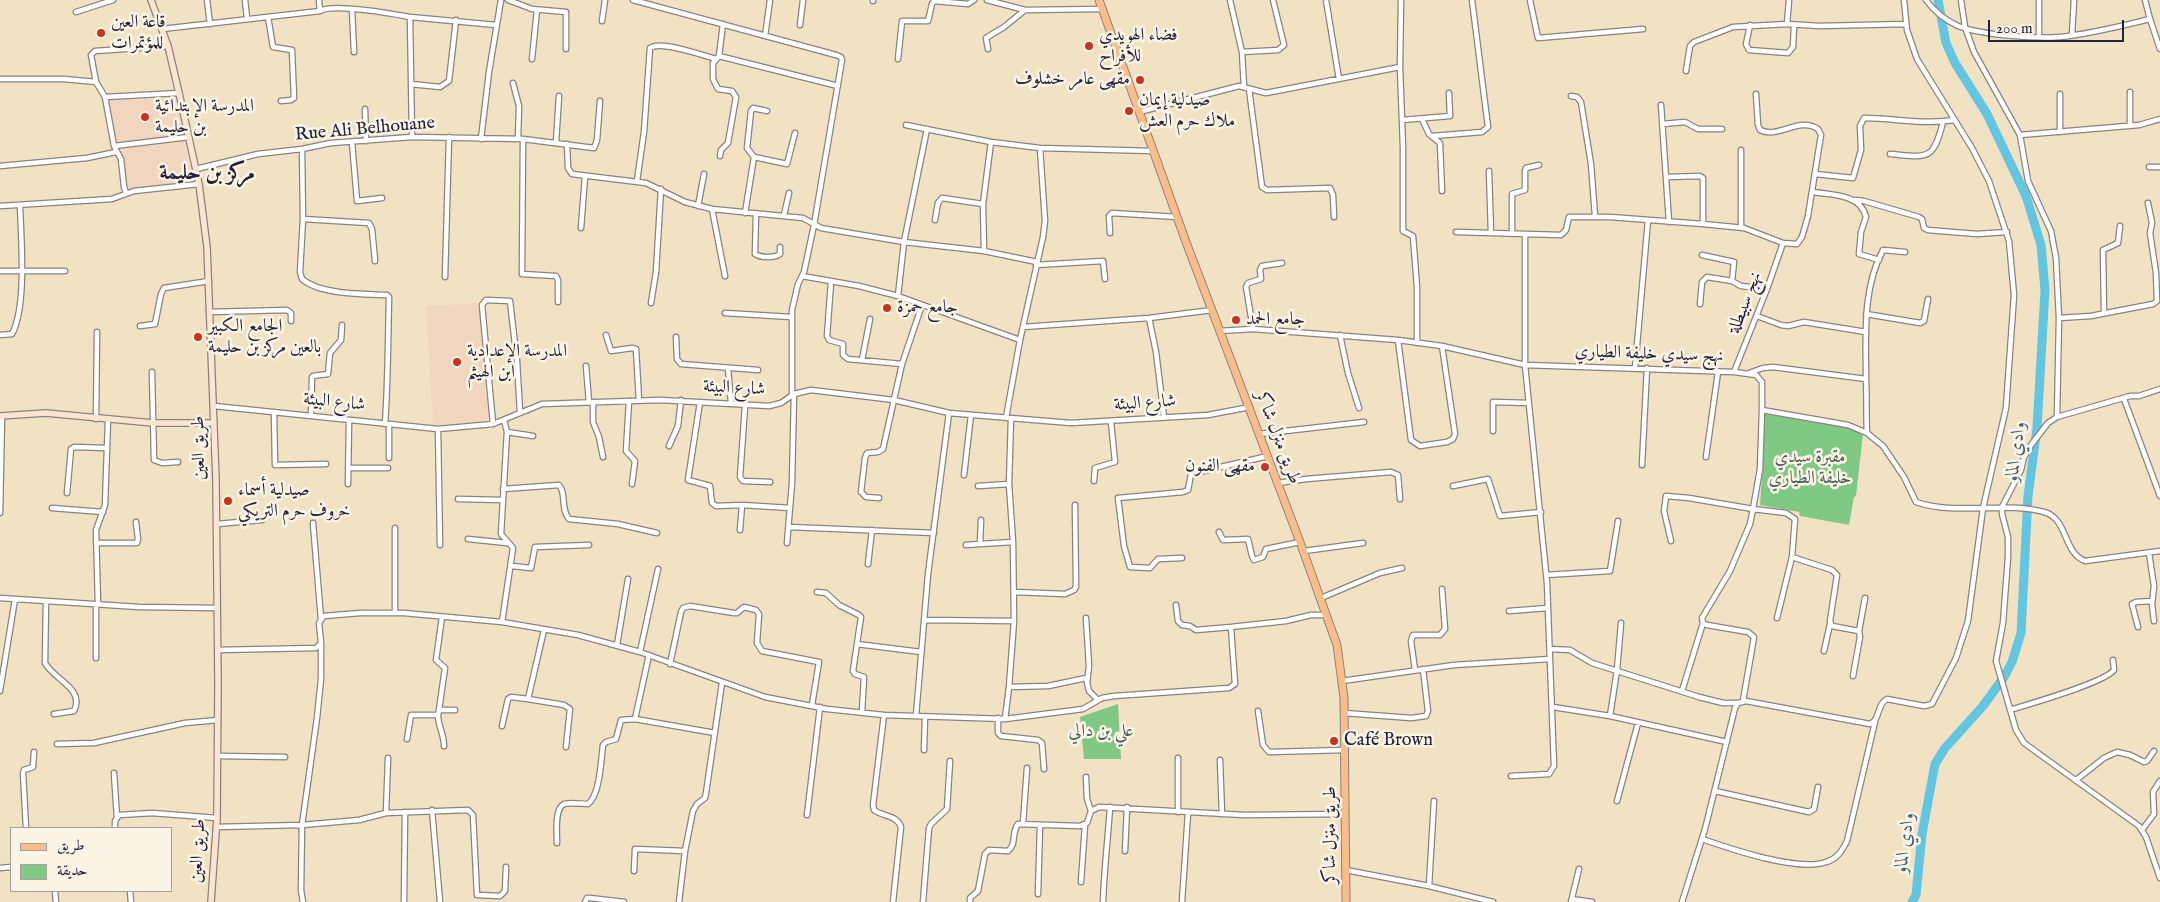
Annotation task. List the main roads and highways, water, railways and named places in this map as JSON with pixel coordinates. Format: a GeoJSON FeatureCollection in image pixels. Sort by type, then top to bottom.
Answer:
{"type":"FeatureCollection","features":[{"type":"Feature","properties":{"kind":"main road","name":"طريق العين"},"geometry":{"type":"LineString","coordinates":[[151,0],[168,46],[196,169],[205,225],[209,281],[214,406],[218,650],[217,818],[211,902]]}},
{"type":"Feature","properties":{"kind":"main road","name":"طريق منزل شاكر"},"geometry":{"type":"LineString","coordinates":[[1099,0],[1219,330],[1304,551],[1336,645],[1342,681],[1344,713],[1346,902]]}},
{"type":"Feature","properties":{"kind":"main road"},"geometry":{"type":"LineString","coordinates":[[1,416],[46,414],[153,423],[214,423]]}},
{"type":"Feature","properties":{"kind":"waterway","name":"وادي الماو"},"geometry":{"type":"LineString","coordinates":[[1912,902],[1916,895],[1922,834],[1935,764],[1945,748],[1983,706],[2004,677],[2012,662],[2021,633],[2028,496],[2037,428],[2045,290],[2041,245],[2026,196],[1987,114],[1955,63],[1946,43],[1938,0]]}},
{"type":"Feature","properties":{"kind":"place","name":"قاعة العين للمؤتمرات"},"geometry":{"type":"Point","coordinates":[101,33]}},
{"type":"Feature","properties":{"kind":"place","name":"فضاء الهويدي للأفراح"},"geometry":{"type":"Point","coordinates":[1089,46]}},
{"type":"Feature","properties":{"kind":"place","name":"مقهى عامر خشلوف"},"geometry":{"type":"Point","coordinates":[1140,80]}},
{"type":"Feature","properties":{"kind":"place","name":"صيدلية إيمان ملاك حرم العش"},"geometry":{"type":"Point","coordinates":[1129,111]}},
{"type":"Feature","properties":{"kind":"place","name":"المدرسة الإبتدائية بن حليمة"},"geometry":{"type":"Point","coordinates":[145,117]}},
{"type":"Feature","properties":{"kind":"place","name":"جامع حمزة"},"geometry":{"type":"Point","coordinates":[887,308]}},
{"type":"Feature","properties":{"kind":"place","name":"جامع الحمد"},"geometry":{"type":"Point","coordinates":[1236,320]}},
{"type":"Feature","properties":{"kind":"place","name":"الجامع الكبير بالعين مركز بن حليمة"},"geometry":{"type":"Point","coordinates":[198,337]}},
{"type":"Feature","properties":{"kind":"place","name":"المدرسة الإعدادية ابن الهيثم"},"geometry":{"type":"Point","coordinates":[457,362]}},
{"type":"Feature","properties":{"kind":"place","name":"مقهى الفنون"},"geometry":{"type":"Point","coordinates":[1265,467]}},
{"type":"Feature","properties":{"kind":"place","name":"صيدلية أسماء خروف حرم التريكي"},"geometry":{"type":"Point","coordinates":[228,501]}},
{"type":"Feature","properties":{"kind":"place","name":"Café Brown"},"geometry":{"type":"Point","coordinates":[1334,741]}},
{"type":"Feature","properties":{"kind":"district","name":"مركز بن حليمة"},"geometry":{"type":"Point","coordinates":[207,174]}},
{"type":"Feature","properties":{"kind":"park label","name":"مقبرة سيدي خليفة الطياري"},"geometry":{"type":"Point","coordinates":[1810,468]}},
{"type":"Feature","properties":{"kind":"park label","name":"علي بن دالي"},"geometry":{"type":"Point","coordinates":[1101,732]}}]}
